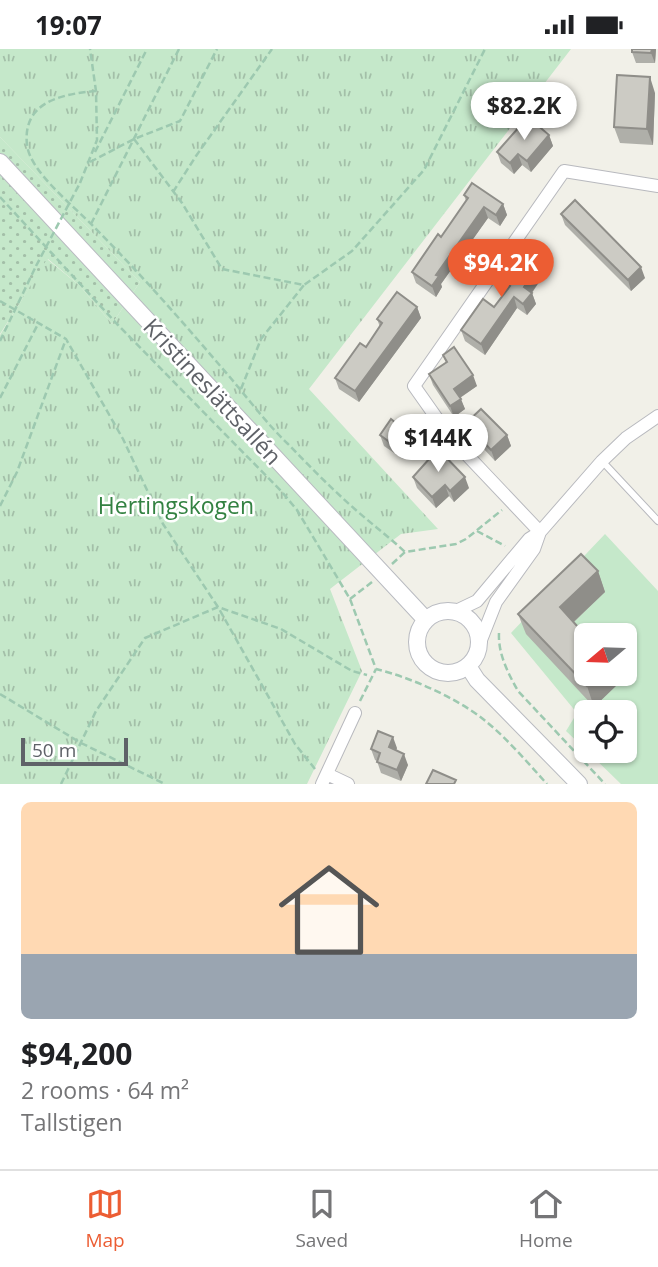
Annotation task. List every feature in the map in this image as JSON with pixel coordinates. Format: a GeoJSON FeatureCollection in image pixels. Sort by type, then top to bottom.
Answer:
{"type":"FeatureCollection","features":[{"type":"Feature","properties":{"kind":"street","name":"Kristineslättsallén"},"geometry":{"type":"LineString","coordinates":[[0,162],[426,620]]}},
{"type":"Feature","properties":{"kind":"street"},"geometry":{"type":"LineString","coordinates":[[540,532],[450,436],[414,386],[564,170],[658,186]]}},
{"type":"Feature","properties":{"kind":"street"},"geometry":{"type":"LineString","coordinates":[[454,612],[477,601],[529,539],[540,532],[602,461],[626,438],[658,416]]}},
{"type":"Feature","properties":{"kind":"street"},"geometry":{"type":"LineString","coordinates":[[478,645],[478,637],[472,624],[461,614],[454,612],[442,612],[426,620],[418,633],[420,656],[438,672],[461,670],[468,666],[473,660],[496,602],[534,549],[540,532]]}},
{"type":"Feature","properties":{"kind":"street"},"geometry":{"type":"LineString","coordinates":[[468,666],[477,681],[579,784]]}},
{"type":"Feature","properties":{"kind":"street"},"geometry":{"type":"LineString","coordinates":[[348,784],[324,779],[355,713]]}},
{"type":"Feature","properties":{"kind":"lane"},"geometry":{"type":"LineString","coordinates":[[602,461],[658,521]]}},
{"type":"Feature","properties":{"kind":"path"},"geometry":{"type":"LineString","coordinates":[[90,49],[96,91],[97,140],[90,162]]}},
{"type":"Feature","properties":{"kind":"path"},"geometry":{"type":"LineString","coordinates":[[0,341],[13,310],[147,49]]}},
{"type":"Feature","properties":{"kind":"path"},"geometry":{"type":"LineString","coordinates":[[91,224],[179,49]]}},
{"type":"Feature","properties":{"kind":"path"},"geometry":{"type":"LineString","coordinates":[[90,162],[134,139],[180,121],[217,49]]}},
{"type":"Feature","properties":{"kind":"path"},"geometry":{"type":"LineString","coordinates":[[173,192],[272,49]]}},
{"type":"Feature","properties":{"kind":"path"},"geometry":{"type":"LineString","coordinates":[[241,390],[261,339],[304,285],[352,251],[424,170],[485,49]]}},
{"type":"Feature","properties":{"kind":"path"},"geometry":{"type":"LineString","coordinates":[[96,91],[60,97],[44,103],[35,112],[27,135],[27,147],[33,162],[60,195],[91,224],[193,334],[285,442],[358,512],[405,552]]}},
{"type":"Feature","properties":{"kind":"path"},"geometry":{"type":"LineString","coordinates":[[134,139],[173,192],[222,269],[304,285]]}},
{"type":"Feature","properties":{"kind":"path"},"geometry":{"type":"LineString","coordinates":[[0,197],[117,324],[297,510],[350,599],[376,669],[355,713]]}},
{"type":"Feature","properties":{"kind":"path"},"geometry":{"type":"LineString","coordinates":[[0,301],[66,339],[123,439],[163,524],[218,607],[295,744],[324,779]]}},
{"type":"Feature","properties":{"kind":"path"},"geometry":{"type":"LineString","coordinates":[[0,398],[38,324]]}},
{"type":"Feature","properties":{"kind":"path"},"geometry":{"type":"LineString","coordinates":[[0,506],[17,472],[66,339]]}},
{"type":"Feature","properties":{"kind":"path"},"geometry":{"type":"LineString","coordinates":[[392,564],[405,552],[456,544],[512,503]]}},
{"type":"Feature","properties":{"kind":"path"},"geometry":{"type":"LineString","coordinates":[[477,531],[516,554]]}},
{"type":"Feature","properties":{"kind":"path"},"geometry":{"type":"LineString","coordinates":[[350,599],[374,580]]}},
{"type":"Feature","properties":{"kind":"path"},"geometry":{"type":"LineString","coordinates":[[61,784],[96,711],[145,638],[218,607],[281,629],[352,671],[367,675]]}},
{"type":"Feature","properties":{"kind":"path"},"geometry":{"type":"LineString","coordinates":[[500,630],[501,651],[508,673],[518,691],[605,784]]}},
{"type":"Feature","properties":{"kind":"path"},"geometry":{"type":"LineString","coordinates":[[376,669],[412,681],[469,709],[484,720],[547,784]]}},
{"type":"Feature","properties":{"kind":"path"},"geometry":{"type":"LineString","coordinates":[[0,694],[80,743],[165,784]]}},
{"type":"Feature","properties":{"kind":"green space","name":"Hertingskogen"},"geometry":{"type":"Polygon","coordinates":[[[0,49],[571,49],[309,389],[438,529],[401,534],[330,589],[362,671],[307,784],[0,784],[0,335],[47,259],[80,286],[112,324],[140,282],[0,137],[0,49]]]}},
{"type":"Feature","properties":{"kind":"green space"},"geometry":{"type":"Polygon","coordinates":[[[0,137],[140,282],[112,324],[80,286],[48,259],[0,334],[0,137]]]}},
{"type":"Feature","properties":{"kind":"green space"},"geometry":{"type":"Polygon","coordinates":[[[605,534],[658,591],[658,784],[621,784],[599,763],[637,763],[637,700],[574,700],[574,709],[511,633],[605,534]]]}},
{"type":"Feature","properties":{"kind":"green space"},"geometry":{"type":"Polygon","coordinates":[[[574,718],[574,739],[566,731],[574,718]]]}},
{"type":"Feature","properties":{"kind":"building"},"geometry":{"type":"Polygon","coordinates":[[[632,49],[652,49],[651,53],[632,52],[632,49]]]}},
{"type":"Feature","properties":{"kind":"building"},"geometry":{"type":"Polygon","coordinates":[[[617,75],[650,77],[647,129],[614,127],[617,75]]]}},
{"type":"Feature","properties":{"kind":"building"},"geometry":{"type":"Polygon","coordinates":[[[528,117],[549,135],[527,161],[518,154],[510,163],[497,152],[528,117]]]}},
{"type":"Feature","properties":{"kind":"building"},"geometry":{"type":"Polygon","coordinates":[[[472,183],[503,204],[496,215],[484,207],[436,275],[439,276],[432,286],[412,272],[438,234],[441,237],[468,198],[464,195],[472,183]]]}},
{"type":"Feature","properties":{"kind":"building"},"geometry":{"type":"Polygon","coordinates":[[[575,200],[641,267],[628,280],[561,214],[575,200]]]}},
{"type":"Feature","properties":{"kind":"building"},"geometry":{"type":"Polygon","coordinates":[[[516,253],[537,268],[524,287],[532,293],[523,304],[514,297],[481,344],[461,330],[483,299],[494,307],[510,286],[498,278],[516,253]]]}},
{"type":"Feature","properties":{"kind":"building"},"geometry":{"type":"Polygon","coordinates":[[[397,292],[417,307],[355,391],[335,378],[360,343],[366,347],[382,323],[377,319],[397,292]]]}},
{"type":"Feature","properties":{"kind":"building"},"geometry":{"type":"Polygon","coordinates":[[[454,347],[473,375],[454,389],[461,399],[450,406],[429,374],[447,362],[443,355],[454,347]]]}},
{"type":"Feature","properties":{"kind":"building"},"geometry":{"type":"Polygon","coordinates":[[[481,409],[507,435],[491,450],[466,423],[481,409]]]}},
{"type":"Feature","properties":{"kind":"building"},"geometry":{"type":"Polygon","coordinates":[[[391,419],[409,434],[399,449],[380,435],[391,419]]]}},
{"type":"Feature","properties":{"kind":"building"},"geometry":{"type":"Polygon","coordinates":[[[438,449],[465,477],[450,491],[445,485],[432,497],[413,477],[438,449]]]}},
{"type":"Feature","properties":{"kind":"building"},"geometry":{"type":"Polygon","coordinates":[[[581,554],[598,571],[560,607],[574,623],[574,672],[518,614],[581,554]]]}},
{"type":"Feature","properties":{"kind":"building"},"geometry":{"type":"Polygon","coordinates":[[[378,731],[393,737],[389,747],[404,754],[397,770],[377,762],[380,753],[371,749],[378,731]]]}},
{"type":"Feature","properties":{"kind":"building"},"geometry":{"type":"Polygon","coordinates":[[[433,770],[456,780],[454,784],[426,784],[433,770]]]}}]}
